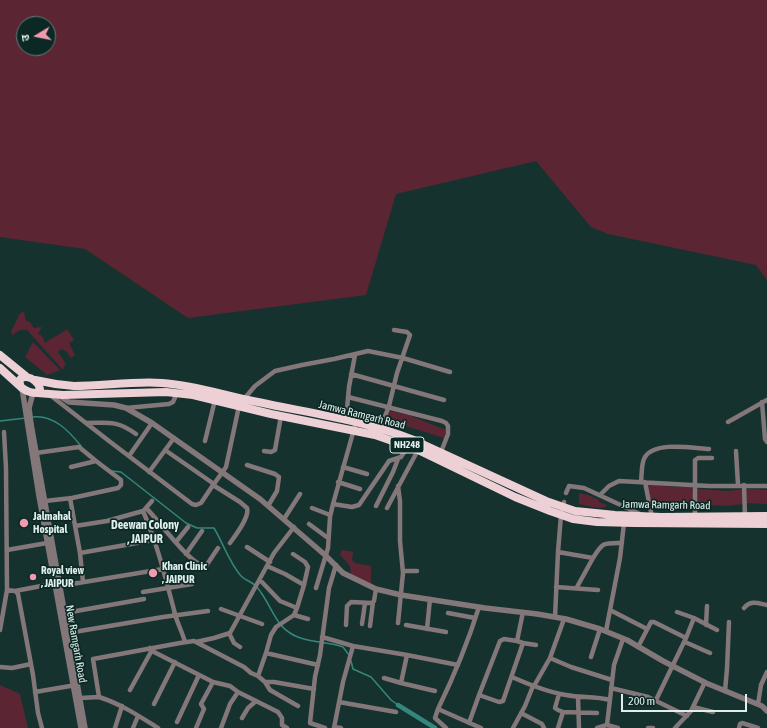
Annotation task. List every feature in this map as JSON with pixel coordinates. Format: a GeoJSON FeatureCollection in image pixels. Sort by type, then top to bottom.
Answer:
{"type":"FeatureCollection","features":[{"type":"Feature","properties":{"kind":"highway"},"geometry":{"type":"LineString","coordinates":[[0,355],[40,387],[39,392],[35,393]]}},
{"type":"Feature","properties":{"kind":"highway","name":"NH248"},"geometry":{"type":"LineString","coordinates":[[0,368],[21,388],[35,393]]}},
{"type":"Feature","properties":{"kind":"highway"},"geometry":{"type":"LineString","coordinates":[[21,388],[19,382],[22,378],[31,379]]}},
{"type":"Feature","properties":{"kind":"highway","name":"Jamwa Ramgarh Road"},"geometry":{"type":"LineString","coordinates":[[31,379],[74,386],[162,383],[198,388],[281,416],[380,429],[411,439],[441,452],[562,508],[582,520],[624,523],[767,524]]}},
{"type":"Feature","properties":{"kind":"highway","name":"Jamwa Ramgarh Road"},"geometry":{"type":"LineString","coordinates":[[35,393],[58,395],[159,391],[346,420],[355,426],[376,435],[418,450],[515,496],[588,513],[695,518],[767,516]]}},
{"type":"Feature","properties":{"kind":"street"},"geometry":{"type":"LineString","coordinates":[[380,429],[389,406],[397,373],[410,335],[407,332],[394,330]]}},
{"type":"Feature","properties":{"kind":"street"},"geometry":{"type":"LineString","coordinates":[[48,394],[149,472],[196,505],[201,503],[226,467],[241,403],[255,386],[275,371],[368,351],[403,358],[450,372]]}},
{"type":"Feature","properties":{"kind":"street"},"geometry":{"type":"LineString","coordinates":[[346,420],[351,374],[355,355]]}},
{"type":"Feature","properties":{"kind":"street"},"geometry":{"type":"LineString","coordinates":[[351,374],[444,400]]}},
{"type":"Feature","properties":{"kind":"street"},"geometry":{"type":"LineString","coordinates":[[21,388],[27,408],[29,423]]}},
{"type":"Feature","properties":{"kind":"street"},"geometry":{"type":"LineString","coordinates":[[27,408],[35,393]]}},
{"type":"Feature","properties":{"kind":"street"},"geometry":{"type":"LineString","coordinates":[[126,408],[169,404],[173,402],[177,393]]}},
{"type":"Feature","properties":{"kind":"street"},"geometry":{"type":"LineString","coordinates":[[58,395],[69,402],[114,405],[126,408],[152,423],[268,506],[294,527],[343,573],[376,589],[479,607],[564,618],[603,630],[623,638],[672,666],[724,691],[758,704],[767,710]]}},
{"type":"Feature","properties":{"kind":"street"},"geometry":{"type":"LineString","coordinates":[[348,397],[389,406],[446,423],[448,426],[448,434],[441,452]]}},
{"type":"Feature","properties":{"kind":"street"},"geometry":{"type":"LineString","coordinates":[[205,440],[215,400]]}},
{"type":"Feature","properties":{"kind":"street"},"geometry":{"type":"LineString","coordinates":[[728,422],[767,400]]}},
{"type":"Feature","properties":{"kind":"street"},"geometry":{"type":"LineString","coordinates":[[762,402],[765,439],[767,442]]}},
{"type":"Feature","properties":{"kind":"street"},"geometry":{"type":"LineString","coordinates":[[264,451],[271,452],[275,450],[281,416]]}},
{"type":"Feature","properties":{"kind":"street","name":"New Ramgarh Road"},"geometry":{"type":"LineString","coordinates":[[29,423],[36,454],[75,685],[80,698],[85,728]]}},
{"type":"Feature","properties":{"kind":"street","name":"New Ramgarh Road"},"geometry":{"type":"LineString","coordinates":[[29,423],[47,543],[65,613],[81,728]]}},
{"type":"Feature","properties":{"kind":"street"},"geometry":{"type":"LineString","coordinates":[[86,423],[117,423],[129,428],[136,434]]}},
{"type":"Feature","properties":{"kind":"street"},"geometry":{"type":"LineString","coordinates":[[129,456],[152,423]]}},
{"type":"Feature","properties":{"kind":"street"},"geometry":{"type":"LineString","coordinates":[[316,588],[328,548],[330,515],[338,482],[355,426]]}},
{"type":"Feature","properties":{"kind":"street"},"geometry":{"type":"LineString","coordinates":[[0,630],[7,590],[6,468],[4,432]]}},
{"type":"Feature","properties":{"kind":"street"},"geometry":{"type":"LineString","coordinates":[[149,472],[174,438]]}},
{"type":"Feature","properties":{"kind":"street"},"geometry":{"type":"LineString","coordinates":[[376,506],[398,459],[408,446]]}},
{"type":"Feature","properties":{"kind":"street"},"geometry":{"type":"LineString","coordinates":[[36,454],[79,447],[121,480],[121,485],[118,488],[70,498],[44,501]]}},
{"type":"Feature","properties":{"kind":"street"},"geometry":{"type":"LineString","coordinates":[[649,517],[643,482],[643,461],[645,457],[653,449],[664,447],[709,449]]}},
{"type":"Feature","properties":{"kind":"street"},"geometry":{"type":"LineString","coordinates":[[165,450],[240,502],[248,511],[239,531],[230,543]]}},
{"type":"Feature","properties":{"kind":"street"},"geometry":{"type":"LineString","coordinates":[[387,508],[418,450]]}},
{"type":"Feature","properties":{"kind":"street"},"geometry":{"type":"LineString","coordinates":[[736,451],[745,516]]}},
{"type":"Feature","properties":{"kind":"street"},"geometry":{"type":"LineString","coordinates":[[695,518],[695,460],[698,458],[712,458]]}},
{"type":"Feature","properties":{"kind":"street"},"geometry":{"type":"LineString","coordinates":[[333,504],[352,507],[359,505],[389,461],[398,459]]}},
{"type":"Feature","properties":{"kind":"street"},"geometry":{"type":"LineString","coordinates":[[71,467],[96,461]]}},
{"type":"Feature","properties":{"kind":"street"},"geometry":{"type":"LineString","coordinates":[[247,465],[275,474],[279,477],[277,491],[268,506]]}},
{"type":"Feature","properties":{"kind":"street"},"geometry":{"type":"LineString","coordinates":[[343,467],[367,474]]}},
{"type":"Feature","properties":{"kind":"street"},"geometry":{"type":"LineString","coordinates":[[600,495],[614,482],[628,481],[695,485],[767,486]]}},
{"type":"Feature","properties":{"kind":"street"},"geometry":{"type":"LineString","coordinates":[[338,482],[360,489]]}},
{"type":"Feature","properties":{"kind":"street"},"geometry":{"type":"LineString","coordinates":[[398,486],[400,501],[400,541],[403,571],[398,623]]}},
{"type":"Feature","properties":{"kind":"street"},"geometry":{"type":"LineString","coordinates":[[566,493],[569,486],[584,488],[649,517]]}},
{"type":"Feature","properties":{"kind":"street"},"geometry":{"type":"LineString","coordinates":[[284,519],[300,494]]}},
{"type":"Feature","properties":{"kind":"street"},"geometry":{"type":"LineString","coordinates":[[70,498],[80,553],[83,582]]}},
{"type":"Feature","properties":{"kind":"street"},"geometry":{"type":"LineString","coordinates":[[75,526],[107,521],[145,509],[152,501]]}},
{"type":"Feature","properties":{"kind":"street"},"geometry":{"type":"LineString","coordinates":[[312,508],[330,515]]}},
{"type":"Feature","properties":{"kind":"street"},"geometry":{"type":"LineString","coordinates":[[555,617],[562,508]]}},
{"type":"Feature","properties":{"kind":"street"},"geometry":{"type":"LineString","coordinates":[[145,509],[185,642]]}},
{"type":"Feature","properties":{"kind":"street"},"geometry":{"type":"LineString","coordinates":[[145,509],[186,554],[205,567],[208,565],[218,548]]}},
{"type":"Feature","properties":{"kind":"street"},"geometry":{"type":"LineString","coordinates":[[591,657],[610,610],[620,558],[624,523]]}},
{"type":"Feature","properties":{"kind":"street"},"geometry":{"type":"LineString","coordinates":[[309,524],[328,538]]}},
{"type":"Feature","properties":{"kind":"street"},"geometry":{"type":"LineString","coordinates":[[176,542],[188,527]]}},
{"type":"Feature","properties":{"kind":"street"},"geometry":{"type":"LineString","coordinates":[[99,697],[93,658],[185,642],[196,642],[228,633],[240,616],[268,564],[294,527]]}},
{"type":"Feature","properties":{"kind":"street"},"geometry":{"type":"LineString","coordinates":[[186,554],[202,531]]}},
{"type":"Feature","properties":{"kind":"street"},"geometry":{"type":"LineString","coordinates":[[80,553],[154,540]]}},
{"type":"Feature","properties":{"kind":"street"},"geometry":{"type":"LineString","coordinates":[[7,550],[47,543]]}},
{"type":"Feature","properties":{"kind":"street"},"geometry":{"type":"LineString","coordinates":[[577,588],[593,558],[603,544],[622,543]]}},
{"type":"Feature","properties":{"kind":"street"},"geometry":{"type":"LineString","coordinates":[[247,547],[268,564],[304,585]]}},
{"type":"Feature","properties":{"kind":"street"},"geometry":{"type":"LineString","coordinates":[[558,552],[593,558]]}},
{"type":"Feature","properties":{"kind":"street"},"geometry":{"type":"LineString","coordinates":[[258,676],[271,635],[278,625],[294,615],[304,585],[308,567],[305,562],[293,554]]}},
{"type":"Feature","properties":{"kind":"street"},"geometry":{"type":"LineString","coordinates":[[325,728],[310,723],[329,588],[336,565]]}},
{"type":"Feature","properties":{"kind":"street"},"geometry":{"type":"LineString","coordinates":[[7,590],[15,591],[58,584],[83,582],[163,569]]}},
{"type":"Feature","properties":{"kind":"street"},"geometry":{"type":"LineString","coordinates":[[403,571],[417,571]]}},
{"type":"Feature","properties":{"kind":"street"},"geometry":{"type":"LineString","coordinates":[[259,581],[280,601],[297,608]]}},
{"type":"Feature","properties":{"kind":"street"},"geometry":{"type":"LineString","coordinates":[[143,592],[169,589],[192,584]]}},
{"type":"Feature","properties":{"kind":"street"},"geometry":{"type":"LineString","coordinates":[[556,587],[598,590]]}},
{"type":"Feature","properties":{"kind":"street"},"geometry":{"type":"LineString","coordinates":[[370,626],[376,589]]}},
{"type":"Feature","properties":{"kind":"street"},"geometry":{"type":"LineString","coordinates":[[15,591],[18,594],[42,728]]}},
{"type":"Feature","properties":{"kind":"street"},"geometry":{"type":"LineString","coordinates":[[65,613],[144,599]]}},
{"type":"Feature","properties":{"kind":"street"},"geometry":{"type":"LineString","coordinates":[[427,629],[430,599]]}},
{"type":"Feature","properties":{"kind":"street"},"geometry":{"type":"LineString","coordinates":[[346,625],[347,606],[349,603],[371,604],[373,602]]}},
{"type":"Feature","properties":{"kind":"street"},"geometry":{"type":"LineString","coordinates":[[362,624],[365,603]]}},
{"type":"Feature","properties":{"kind":"street"},"geometry":{"type":"LineString","coordinates":[[744,608],[749,603],[767,605]]}},
{"type":"Feature","properties":{"kind":"street"},"geometry":{"type":"LineString","coordinates":[[706,625],[707,606]]}},
{"type":"Feature","properties":{"kind":"street"},"geometry":{"type":"LineString","coordinates":[[446,728],[435,718],[458,665],[479,607]]}},
{"type":"Feature","properties":{"kind":"street"},"geometry":{"type":"LineString","coordinates":[[221,609],[262,624]]}},
{"type":"Feature","properties":{"kind":"street"},"geometry":{"type":"LineString","coordinates":[[610,610],[647,629]]}},
{"type":"Feature","properties":{"kind":"street"},"geometry":{"type":"LineString","coordinates":[[68,633],[208,611]]}},
{"type":"Feature","properties":{"kind":"street"},"geometry":{"type":"LineString","coordinates":[[517,641],[523,612]]}},
{"type":"Feature","properties":{"kind":"street"},"geometry":{"type":"LineString","coordinates":[[676,612],[694,618],[717,630]]}},
{"type":"Feature","properties":{"kind":"street"},"geometry":{"type":"LineString","coordinates":[[448,613],[475,618]]}},
{"type":"Feature","properties":{"kind":"street"},"geometry":{"type":"LineString","coordinates":[[294,615],[308,619]]}},
{"type":"Feature","properties":{"kind":"street"},"geometry":{"type":"LineString","coordinates":[[513,728],[550,658],[564,618]]}},
{"type":"Feature","properties":{"kind":"street"},"geometry":{"type":"LineString","coordinates":[[656,700],[694,618]]}},
{"type":"Feature","properties":{"kind":"street"},"geometry":{"type":"LineString","coordinates":[[638,647],[650,623],[654,622],[710,653]]}},
{"type":"Feature","properties":{"kind":"street"},"geometry":{"type":"LineString","coordinates":[[724,691],[727,669],[729,622]]}},
{"type":"Feature","properties":{"kind":"street"},"geometry":{"type":"LineString","coordinates":[[406,625],[446,632]]}},
{"type":"Feature","properties":{"kind":"street"},"geometry":{"type":"LineString","coordinates":[[228,633],[234,642],[240,647]]}},
{"type":"Feature","properties":{"kind":"street"},"geometry":{"type":"LineString","coordinates":[[607,725],[614,666],[623,638]]}},
{"type":"Feature","properties":{"kind":"street"},"geometry":{"type":"LineString","coordinates":[[469,723],[500,641],[504,639],[536,645]]}},
{"type":"Feature","properties":{"kind":"street"},"geometry":{"type":"LineString","coordinates":[[322,640],[458,665]]}},
{"type":"Feature","properties":{"kind":"street"},"geometry":{"type":"LineString","coordinates":[[196,642],[244,666],[251,673],[258,676],[265,682],[270,690],[298,706]]}},
{"type":"Feature","properties":{"kind":"street"},"geometry":{"type":"LineString","coordinates":[[479,695],[502,702],[523,642]]}},
{"type":"Feature","properties":{"kind":"street"},"geometry":{"type":"LineString","coordinates":[[341,728],[334,727],[353,646]]}},
{"type":"Feature","properties":{"kind":"street"},"geometry":{"type":"LineString","coordinates":[[151,649],[212,682],[230,686],[238,692],[278,712],[282,718],[282,725],[287,728]]}},
{"type":"Feature","properties":{"kind":"street"},"geometry":{"type":"LineString","coordinates":[[130,690],[151,649]]}},
{"type":"Feature","properties":{"kind":"street"},"geometry":{"type":"LineString","coordinates":[[266,653],[318,665]]}},
{"type":"Feature","properties":{"kind":"street"},"geometry":{"type":"LineString","coordinates":[[401,683],[407,655]]}},
{"type":"Feature","properties":{"kind":"street"},"geometry":{"type":"LineString","coordinates":[[550,658],[571,667],[612,680]]}},
{"type":"Feature","properties":{"kind":"street"},"geometry":{"type":"LineString","coordinates":[[154,704],[175,662]]}},
{"type":"Feature","properties":{"kind":"street"},"geometry":{"type":"LineString","coordinates":[[0,667],[12,668],[31,664]]}},
{"type":"Feature","properties":{"kind":"street"},"geometry":{"type":"LineString","coordinates":[[758,704],[761,685],[767,672]]}},
{"type":"Feature","properties":{"kind":"street"},"geometry":{"type":"LineString","coordinates":[[177,722],[200,675]]}},
{"type":"Feature","properties":{"kind":"street"},"geometry":{"type":"LineString","coordinates":[[512,677],[559,694],[610,700]]}},
{"type":"Feature","properties":{"kind":"street"},"geometry":{"type":"LineString","coordinates":[[384,678],[435,691]]}},
{"type":"Feature","properties":{"kind":"street"},"geometry":{"type":"LineString","coordinates":[[196,728],[204,709],[201,704],[212,682]]}},
{"type":"Feature","properties":{"kind":"street"},"geometry":{"type":"LineString","coordinates":[[265,682],[274,682],[314,689]]}},
{"type":"Feature","properties":{"kind":"street"},"geometry":{"type":"LineString","coordinates":[[676,727],[687,716],[705,682]]}},
{"type":"Feature","properties":{"kind":"street"},"geometry":{"type":"LineString","coordinates":[[36,692],[75,685]]}},
{"type":"Feature","properties":{"kind":"street"},"geometry":{"type":"LineString","coordinates":[[611,688],[656,700],[687,716]]}},
{"type":"Feature","properties":{"kind":"street"},"geometry":{"type":"LineString","coordinates":[[222,728],[230,704],[238,692]]}},
{"type":"Feature","properties":{"kind":"street"},"geometry":{"type":"LineString","coordinates":[[559,694],[556,708],[558,710],[563,712],[597,713]]}},
{"type":"Feature","properties":{"kind":"street"},"geometry":{"type":"LineString","coordinates":[[578,696],[579,728]]}},
{"type":"Feature","properties":{"kind":"street"},"geometry":{"type":"LineString","coordinates":[[80,698],[99,697],[122,706],[158,728]]}},
{"type":"Feature","properties":{"kind":"street"},"geometry":{"type":"LineString","coordinates":[[242,718],[248,708],[256,701]]}},
{"type":"Feature","properties":{"kind":"street"},"geometry":{"type":"LineString","coordinates":[[339,702],[396,712]]}},
{"type":"Feature","properties":{"kind":"street"},"geometry":{"type":"LineString","coordinates":[[115,728],[122,706]]}},
{"type":"Feature","properties":{"kind":"street"},"geometry":{"type":"LineString","coordinates":[[693,706],[713,712]]}},
{"type":"Feature","properties":{"kind":"street"},"geometry":{"type":"LineString","coordinates":[[438,709],[481,728]]}},
{"type":"Feature","properties":{"kind":"street"},"geometry":{"type":"LineString","coordinates":[[558,728],[563,712]]}},
{"type":"Feature","properties":{"kind":"street"},"geometry":{"type":"LineString","coordinates":[[521,713],[542,724],[544,728]]}},
{"type":"Feature","properties":{"kind":"street"},"geometry":{"type":"LineString","coordinates":[[133,728],[138,716]]}},
{"type":"Feature","properties":{"kind":"street"},"geometry":{"type":"LineString","coordinates":[[739,728],[740,724],[742,723],[758,728]]}},
{"type":"Feature","properties":{"kind":"street"},"geometry":{"type":"LineString","coordinates":[[597,728],[607,725],[618,728]]}},
{"type":"Feature","properties":{"kind":"street"},"geometry":{"type":"LineString","coordinates":[[676,727],[682,728]]}},
{"type":"Feature","properties":{"kind":"street"},"geometry":{"type":"LineString","coordinates":[[648,728],[653,728]]}},
{"type":"Feature","properties":{"kind":"shaded area"},"geometry":{"type":"Polygon","coordinates":[[[0,0],[767,0],[767,280],[756,265],[608,234],[591,227],[536,161],[396,194],[366,295],[188,318],[85,249],[0,237],[0,0]]]}},
{"type":"Feature","properties":{"kind":"shaded area"},"geometry":{"type":"Polygon","coordinates":[[[23,311],[27,322],[29,321],[34,328],[42,327],[38,334],[42,336],[45,343],[67,329],[74,340],[69,343],[75,355],[71,358],[66,351],[61,349],[58,352],[66,364],[63,370],[27,330],[20,330],[12,335],[11,332],[19,315],[23,311]]]}},
{"type":"Feature","properties":{"kind":"shaded area"},"geometry":{"type":"Polygon","coordinates":[[[33,342],[60,370],[47,375],[25,357],[33,342]]]}},
{"type":"Feature","properties":{"kind":"shaded area"},"geometry":{"type":"Polygon","coordinates":[[[389,411],[409,415],[446,430],[444,438],[387,420],[389,411]]]}},
{"type":"Feature","properties":{"kind":"shaded area"},"geometry":{"type":"Polygon","coordinates":[[[647,484],[673,487],[691,487],[693,491],[694,504],[652,503],[647,484]]]}},
{"type":"Feature","properties":{"kind":"shaded area"},"geometry":{"type":"Polygon","coordinates":[[[697,489],[727,491],[746,489],[767,490],[767,504],[746,503],[726,506],[696,504],[697,489]]]}},
{"type":"Feature","properties":{"kind":"shaded area"},"geometry":{"type":"Polygon","coordinates":[[[579,493],[588,495],[607,505],[606,507],[597,508],[579,504],[579,493]]]}},
{"type":"Feature","properties":{"kind":"shaded area"},"geometry":{"type":"Polygon","coordinates":[[[342,550],[353,552],[352,560],[355,563],[371,566],[371,586],[351,575],[350,566],[340,555],[342,550]]]}},
{"type":"Feature","properties":{"kind":"shaded area"},"geometry":{"type":"Polygon","coordinates":[[[0,685],[20,694],[28,728],[0,728],[0,685]]]}},
{"type":"Feature","properties":{"kind":"waterway"},"geometry":{"type":"LineString","coordinates":[[32,417],[47,418],[54,421],[66,429],[81,446]]}},
{"type":"Feature","properties":{"kind":"waterway"},"geometry":{"type":"LineString","coordinates":[[0,421],[26,418]]}},
{"type":"Feature","properties":{"kind":"waterway"},"geometry":{"type":"LineString","coordinates":[[112,471],[121,472],[186,523],[197,528],[214,528],[237,571],[241,576],[253,583],[258,588],[277,620],[290,633],[302,639],[343,647],[349,655]]}},
{"type":"Feature","properties":{"kind":"waterway"},"geometry":{"type":"LineString","coordinates":[[351,661],[353,669],[371,677],[391,700],[398,705]]}},
{"type":"Feature","properties":{"kind":"waterway"},"geometry":{"type":"LineString","coordinates":[[398,705],[435,728]]}},
{"type":"Feature","properties":{"kind":"place","name":"Jalmahal Hospital"},"geometry":{"type":"Point","coordinates":[24,523]}},
{"type":"Feature","properties":{"kind":"place","name":"Khan Clinic , JAIPUR"},"geometry":{"type":"Point","coordinates":[153,573]}},
{"type":"Feature","properties":{"kind":"place","name":"Royal view , JAIPUR"},"geometry":{"type":"Point","coordinates":[33,577]}},
{"type":"Feature","properties":{"kind":"district","name":"Deewan Colony , JAIPUR"},"geometry":{"type":"Point","coordinates":[145,532]}}]}
